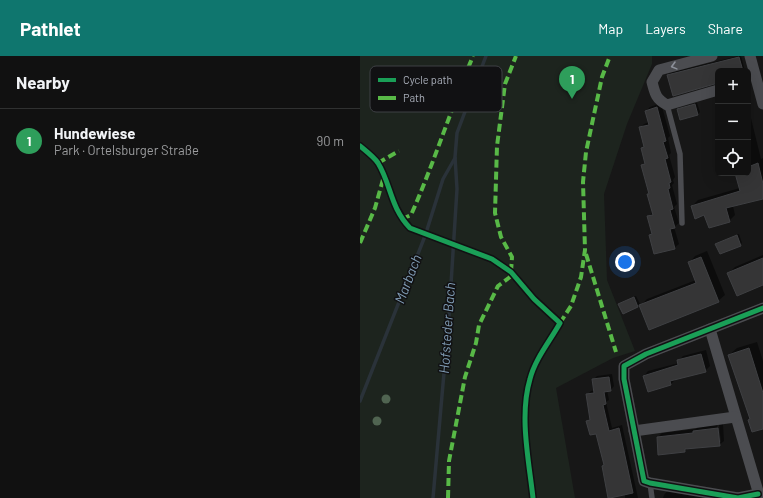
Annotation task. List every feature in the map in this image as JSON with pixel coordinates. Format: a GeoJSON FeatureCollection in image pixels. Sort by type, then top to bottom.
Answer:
{"type":"FeatureCollection","features":[{"type":"Feature","properties":{"kind":"street"},"geometry":{"type":"LineString","coordinates":[[712,56],[659,70],[652,82],[656,96],[667,105],[715,91]]}},
{"type":"Feature","properties":{"kind":"street"},"geometry":{"type":"LineString","coordinates":[[750,56],[752,81],[763,104]]}},
{"type":"Feature","properties":{"kind":"street"},"geometry":{"type":"LineString","coordinates":[[710,329],[759,496],[738,498],[644,481],[624,379],[624,366],[646,354],[763,308]]}},
{"type":"Feature","properties":{"kind":"street"},"geometry":{"type":"LineString","coordinates":[[634,431],[735,417]]}},
{"type":"Feature","properties":{"kind":"lane"},"geometry":{"type":"LineString","coordinates":[[667,105],[680,154],[682,224]]}},
{"type":"Feature","properties":{"kind":"lane"},"geometry":{"type":"LineString","coordinates":[[650,483],[652,498]]}},
{"type":"Feature","properties":{"kind":"shaded area"},"geometry":{"type":"Polygon","coordinates":[[[360,56],[652,56],[652,64],[627,124],[604,194],[607,280],[635,351],[613,358],[556,388],[575,498],[360,498],[360,56]]]}},
{"type":"Feature","properties":{"kind":"building"},"geometry":{"type":"Polygon","coordinates":[[[739,57],[742,68],[715,68],[715,84],[673,96],[667,75],[739,57]]]}},
{"type":"Feature","properties":{"kind":"building"},"geometry":{"type":"Polygon","coordinates":[[[695,104],[698,115],[680,120],[677,109],[695,104]]]}},
{"type":"Feature","properties":{"kind":"building"},"geometry":{"type":"Polygon","coordinates":[[[657,107],[666,141],[663,142],[668,158],[665,159],[671,182],[669,183],[670,188],[668,189],[673,209],[670,210],[675,228],[670,229],[675,249],[654,254],[649,235],[652,234],[647,216],[653,215],[641,165],[645,164],[641,148],[644,147],[639,127],[649,125],[645,111],[657,107]]]}},
{"type":"Feature","properties":{"kind":"building"},"geometry":{"type":"Polygon","coordinates":[[[758,163],[763,184],[763,199],[726,208],[730,222],[709,228],[704,215],[695,219],[691,206],[740,191],[736,176],[751,176],[751,166],[758,163]]]}},
{"type":"Feature","properties":{"kind":"building"},"geometry":{"type":"Polygon","coordinates":[[[737,235],[741,246],[720,254],[715,244],[737,235]]]}},
{"type":"Feature","properties":{"kind":"building"},"geometry":{"type":"Polygon","coordinates":[[[701,257],[719,302],[649,330],[639,305],[696,283],[688,262],[701,257]]]}},
{"type":"Feature","properties":{"kind":"building"},"geometry":{"type":"Polygon","coordinates":[[[763,258],[763,285],[737,296],[727,273],[763,258]]]}},
{"type":"Feature","properties":{"kind":"building"},"geometry":{"type":"Polygon","coordinates":[[[634,297],[638,307],[623,314],[618,304],[634,297]]]}},
{"type":"Feature","properties":{"kind":"building"},"geometry":{"type":"Polygon","coordinates":[[[749,348],[763,393],[763,429],[752,432],[748,420],[750,419],[728,355],[749,348]]]}},
{"type":"Feature","properties":{"kind":"building"},"geometry":{"type":"Polygon","coordinates":[[[701,354],[706,372],[670,381],[671,385],[648,392],[643,376],[678,365],[677,360],[701,354]]]}},
{"type":"Feature","properties":{"kind":"building"},"geometry":{"type":"Polygon","coordinates":[[[609,377],[611,391],[604,392],[606,404],[603,405],[609,431],[619,428],[633,493],[608,498],[602,466],[604,465],[596,434],[590,435],[586,421],[590,420],[586,394],[594,393],[592,379],[609,377]]]}},
{"type":"Feature","properties":{"kind":"building"},"geometry":{"type":"Polygon","coordinates":[[[718,428],[720,446],[685,449],[685,452],[658,455],[657,437],[693,433],[693,431],[718,428]]]}},
{"type":"Feature","properties":{"kind":"waterway","name":"Hofsteder Bach"},"geometry":{"type":"LineString","coordinates":[[482,66],[486,56]]}},
{"type":"Feature","properties":{"kind":"waterway","name":"Hofsteder Bach"},"geometry":{"type":"LineString","coordinates":[[433,498],[449,316],[457,189],[455,157],[457,133],[465,112]]}},
{"type":"Feature","properties":{"kind":"waterway","name":"Marbach"},"geometry":{"type":"LineString","coordinates":[[360,401],[425,236],[443,179],[455,158]]}},
{"type":"Feature","properties":{"kind":"marked path"},"geometry":{"type":"LineString","coordinates":[[469,66],[473,56]]}},
{"type":"Feature","properties":{"kind":"marked path"},"geometry":{"type":"LineString","coordinates":[[502,107],[505,84],[516,56]]}},
{"type":"Feature","properties":{"kind":"marked path"},"geometry":{"type":"LineString","coordinates":[[560,323],[571,306],[581,277],[585,250],[583,182],[586,152],[602,77],[610,56]]}},
{"type":"Feature","properties":{"kind":"marked path"},"geometry":{"type":"LineString","coordinates":[[402,219],[411,215],[451,112]]}},
{"type":"Feature","properties":{"kind":"marked path"},"geometry":{"type":"LineString","coordinates":[[448,498],[449,461],[465,377],[476,343],[479,325],[498,286],[510,277],[511,272],[512,257],[501,237],[495,213],[497,146],[501,112]]}},
{"type":"Feature","properties":{"kind":"marked path"},"geometry":{"type":"LineString","coordinates":[[378,163],[399,151]]}},
{"type":"Feature","properties":{"kind":"marked path"},"geometry":{"type":"LineString","coordinates":[[360,243],[375,208],[384,176]]}},
{"type":"Feature","properties":{"kind":"marked path"},"geometry":{"type":"LineString","coordinates":[[586,254],[616,352]]}},
{"type":"Feature","properties":{"kind":"cycle path"},"geometry":{"type":"LineString","coordinates":[[360,146],[378,163],[386,179],[398,212],[410,228],[492,259],[511,272],[534,299],[560,323],[535,364],[527,393],[525,423],[527,454],[533,498]]}},
{"type":"Feature","properties":{"kind":"cycle path"},"geometry":{"type":"LineString","coordinates":[[758,494],[738,498],[644,481],[624,379],[624,366],[646,354],[763,308]]}},
{"type":"Feature","properties":{"kind":"place","name":"Hundewiese"},"geometry":{"type":"Point","coordinates":[572,99]}}]}
